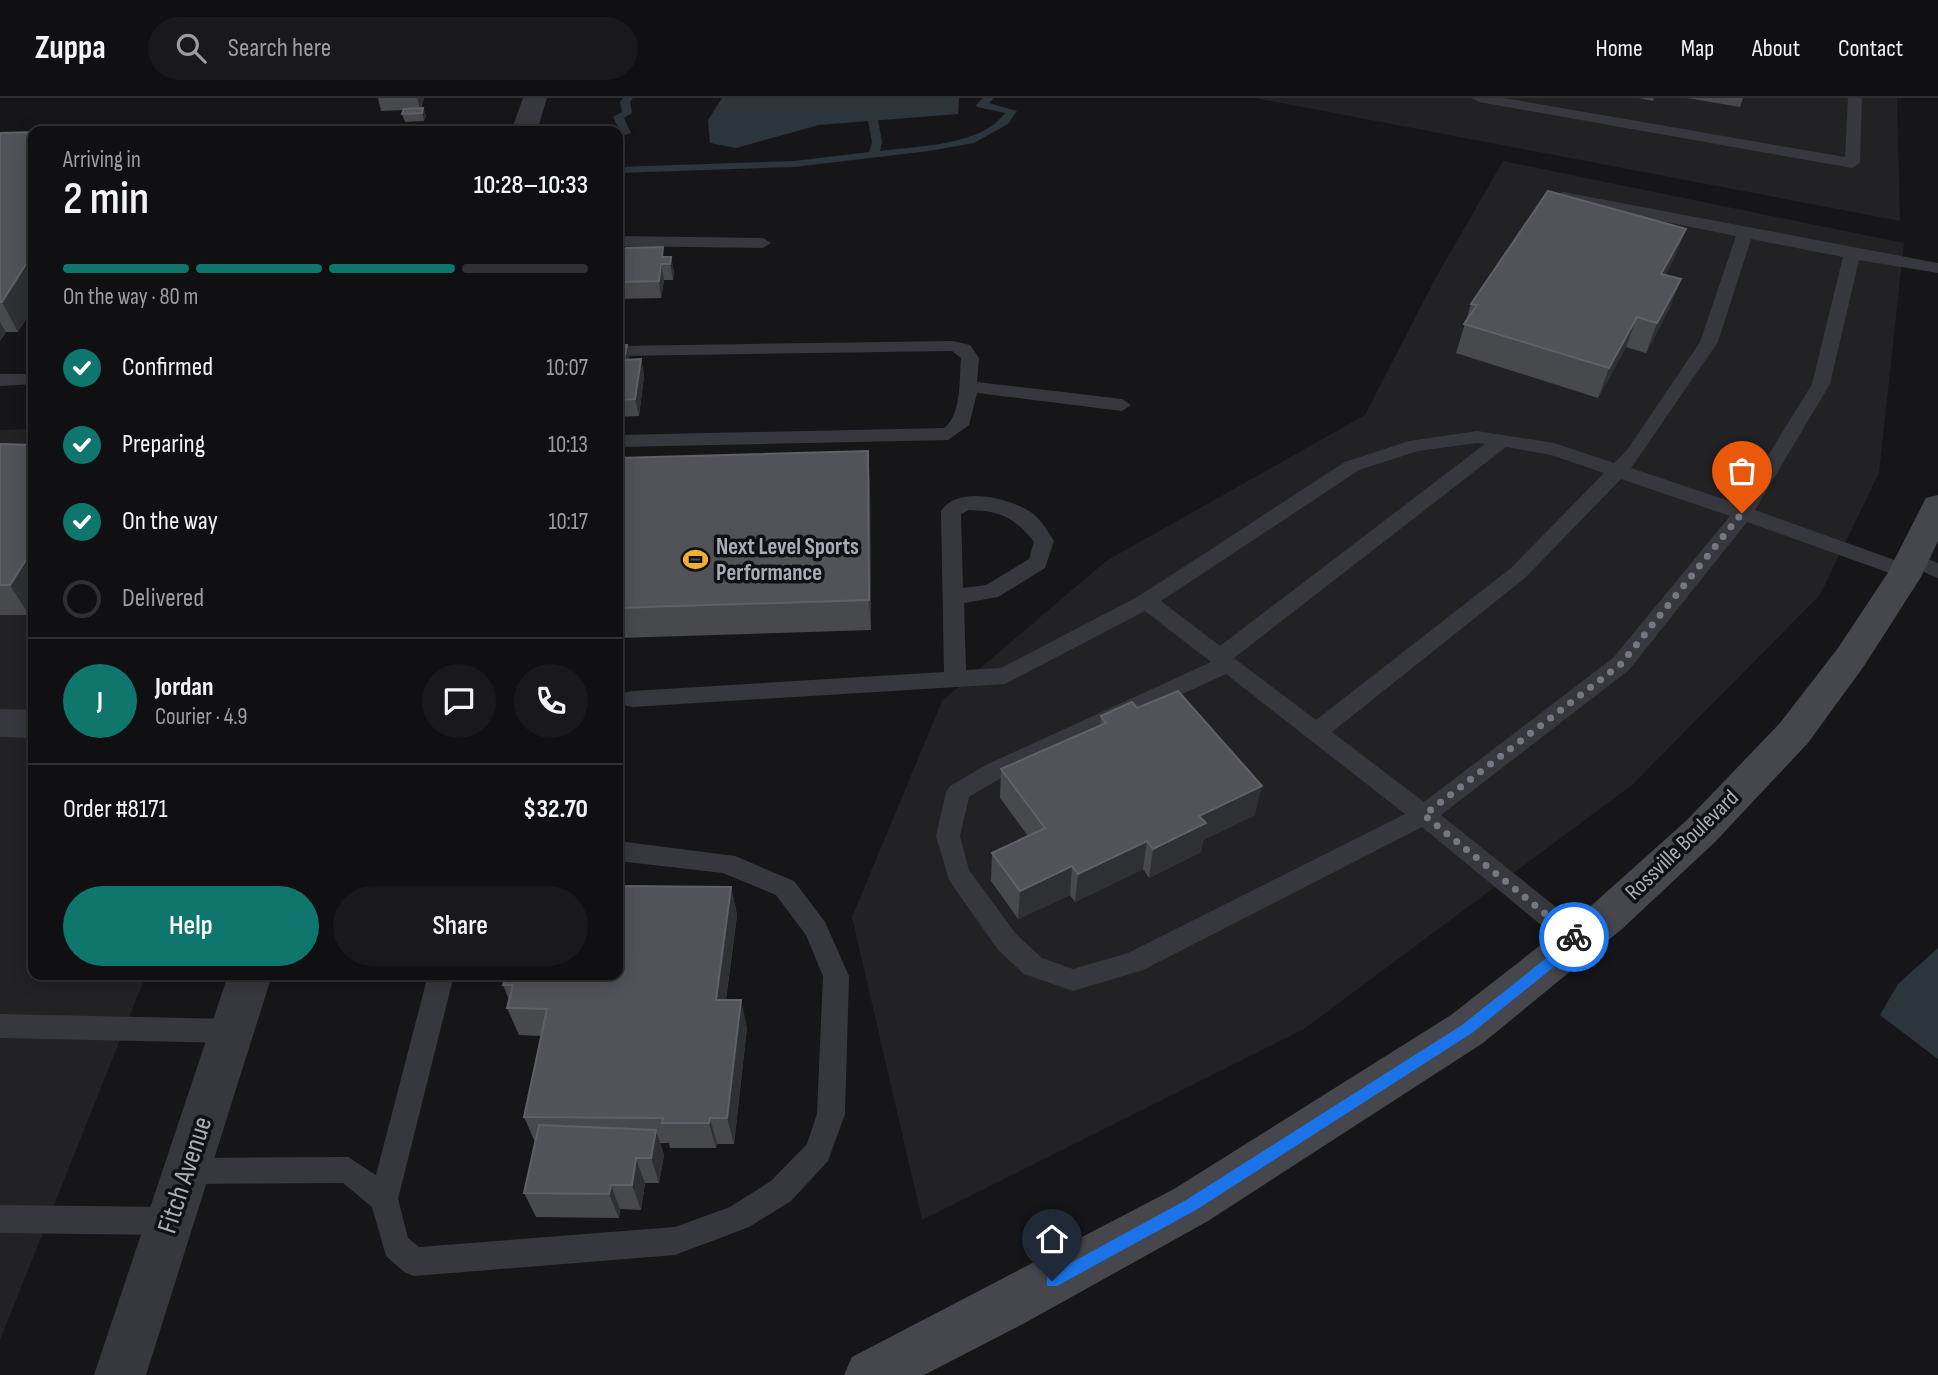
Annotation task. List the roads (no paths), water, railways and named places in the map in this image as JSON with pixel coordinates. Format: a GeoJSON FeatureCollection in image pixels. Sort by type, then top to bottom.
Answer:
{"type":"FeatureCollection","features":[{"type":"Feature","properties":{"kind":"main road","name":"Rossville Boulevard"},"geometry":{"type":"LineString","coordinates":[[870,1375],[1005,1306],[1191,1205],[1467,1029],[1578,940],[1701,831],[1794,733],[1918,567],[1938,506]]}},
{"type":"Feature","properties":{"kind":"street"},"geometry":{"type":"LineString","coordinates":[[526,126],[535,98]]}},
{"type":"Feature","properties":{"kind":"street"},"geometry":{"type":"LineString","coordinates":[[0,723],[28,723]]}},
{"type":"Feature","properties":{"kind":"street","name":"Fitch Avenue"},"geometry":{"type":"LineString","coordinates":[[120,1375],[248,980]]}},
{"type":"Feature","properties":{"kind":"lane"},"geometry":{"type":"LineString","coordinates":[[1479,98],[1852,163],[1855,98]]}},
{"type":"Feature","properties":{"kind":"lane"},"geometry":{"type":"LineString","coordinates":[[1563,197],[1852,254],[1938,268]]}},
{"type":"Feature","properties":{"kind":"lane"},"geometry":{"type":"LineString","coordinates":[[1316,732],[1518,573],[1634,454],[1709,342],[1745,233]]}},
{"type":"Feature","properties":{"kind":"lane"},"geometry":{"type":"LineString","coordinates":[[623,241],[763,243]]}},
{"type":"Feature","properties":{"kind":"lane"},"geometry":{"type":"LineString","coordinates":[[1502,441],[1223,661],[996,770],[958,792],[948,836],[958,873],[1007,942],[1033,966],[1073,980],[1133,962],[1424,815],[1621,664],[1742,513],[1821,384],[1852,254]]}},
{"type":"Feature","properties":{"kind":"lane"},"geometry":{"type":"LineString","coordinates":[[623,351],[953,346],[964,349],[970,358],[968,386],[960,425],[948,434],[623,441]]}},
{"type":"Feature","properties":{"kind":"lane"},"geometry":{"type":"LineString","coordinates":[[0,380],[28,379]]}},
{"type":"Feature","properties":{"kind":"lane"},"geometry":{"type":"LineString","coordinates":[[968,386],[1122,405]]}},
{"type":"Feature","properties":{"kind":"lane"},"geometry":{"type":"LineString","coordinates":[[632,699],[1005,676],[1146,601],[1352,466],[1416,445],[1477,437],[1554,449],[1742,513],[1918,567]]}},
{"type":"Feature","properties":{"kind":"lane"},"geometry":{"type":"LineString","coordinates":[[953,597],[991,592],[1038,563],[1044,541],[1024,516],[991,504],[966,503],[951,511],[953,597],[955,679]]}},
{"type":"Feature","properties":{"kind":"lane"},"geometry":{"type":"LineString","coordinates":[[1146,601],[1424,815],[1578,940]]}},
{"type":"Feature","properties":{"kind":"lane"},"geometry":{"type":"LineString","coordinates":[[440,980],[384,1199],[396,1246],[414,1262],[675,1241],[739,1217],[781,1191],[818,1152],[831,1114],[836,976],[816,929],[785,888],[726,863],[623,852]]}},
{"type":"Feature","properties":{"kind":"lane"},"geometry":{"type":"LineString","coordinates":[[0,1026],[232,1031]]}},
{"type":"Feature","properties":{"kind":"lane"},"geometry":{"type":"LineString","coordinates":[[187,1171],[348,1171],[384,1199]]}},
{"type":"Feature","properties":{"kind":"lane"},"geometry":{"type":"LineString","coordinates":[[0,1219],[170,1221]]}},
{"type":"Feature","properties":{"kind":"waterway"},"geometry":{"type":"LineString","coordinates":[[622,126],[618,117],[627,113],[625,102],[628,98]]}},
{"type":"Feature","properties":{"kind":"waterway"},"geometry":{"type":"LineString","coordinates":[[869,98],[877,142],[874,153]]}},
{"type":"Feature","properties":{"kind":"waterway"},"geometry":{"type":"LineString","coordinates":[[623,170],[794,164],[970,141],[1004,122],[1012,111],[981,105],[989,98]]}},
{"type":"Feature","properties":{"kind":"waterway"},"geometry":{"type":"LineString","coordinates":[[623,127],[626,133],[623,133]]}},
{"type":"Feature","properties":{"kind":"place","name":"Next Level Sports Performance"},"geometry":{"type":"Point","coordinates":[696,560]}}]}
